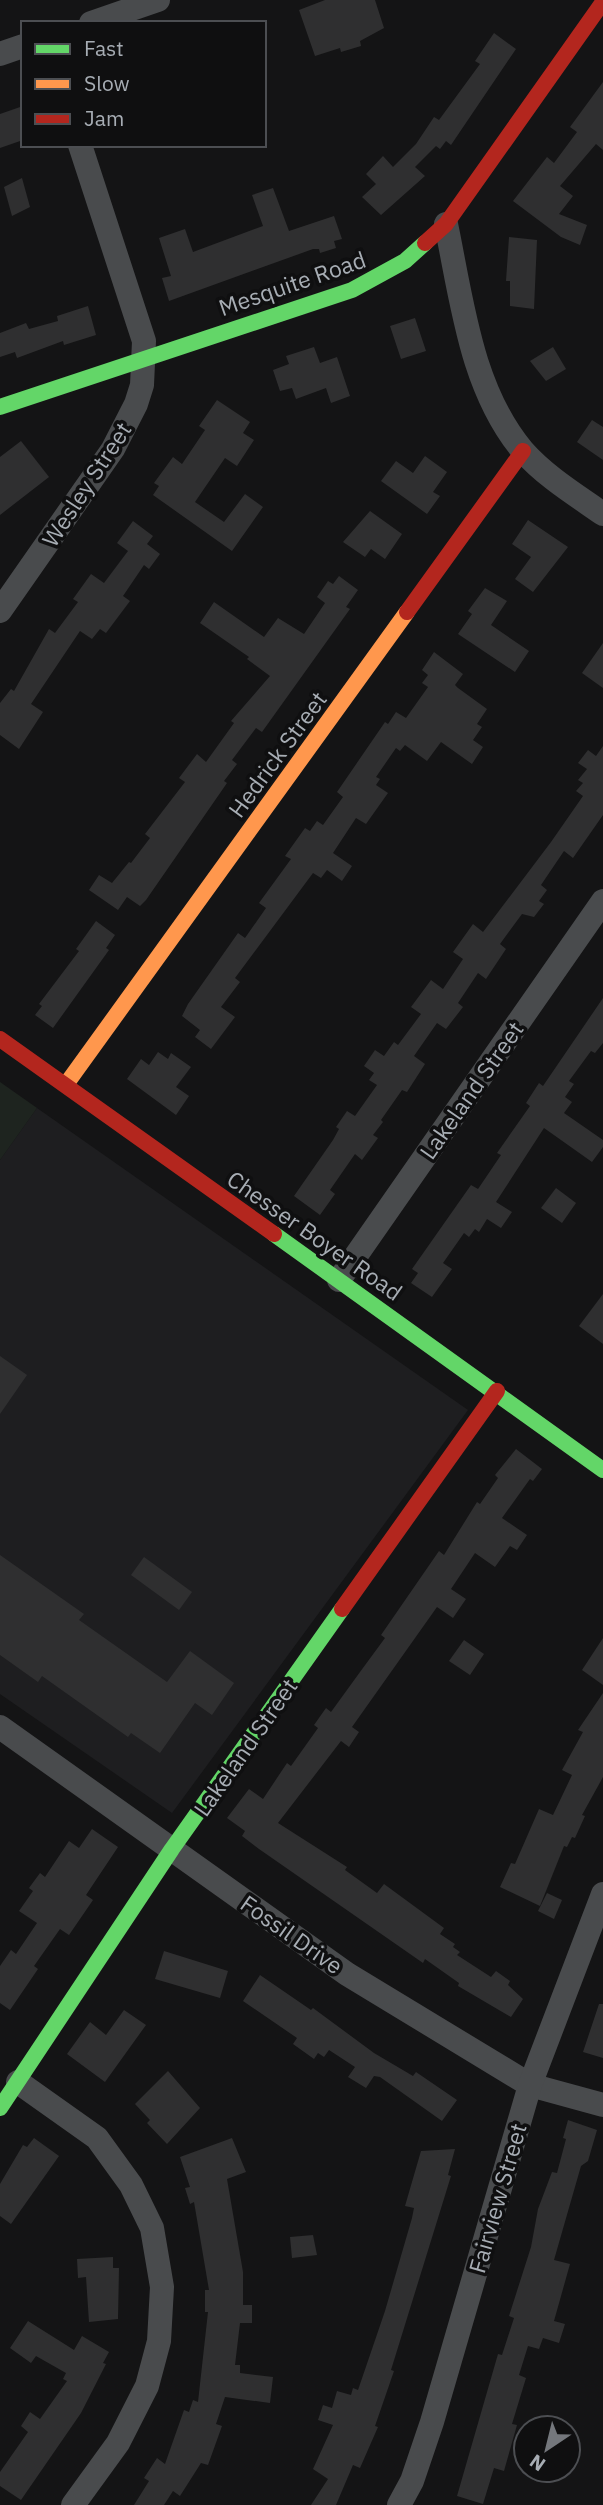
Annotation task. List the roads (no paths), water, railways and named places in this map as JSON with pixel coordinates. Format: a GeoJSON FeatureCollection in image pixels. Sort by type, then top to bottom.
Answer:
{"type":"FeatureCollection","features":[{"type":"Feature","properties":{"kind":"street"},"geometry":{"type":"LineString","coordinates":[[97,21],[158,0]]}},
{"type":"Feature","properties":{"kind":"street","name":"Mesquite Road"},"geometry":{"type":"LineString","coordinates":[[0,408],[370,282],[404,261],[446,224],[603,2]]}},
{"type":"Feature","properties":{"kind":"street"},"geometry":{"type":"LineString","coordinates":[[0,54],[21,47]]}},
{"type":"Feature","properties":{"kind":"street","name":"Wesley Street"},"geometry":{"type":"LineString","coordinates":[[0,611],[126,429],[142,385],[144,341],[80,147]]}},
{"type":"Feature","properties":{"kind":"street"},"geometry":{"type":"LineString","coordinates":[[446,224],[468,332],[481,374],[502,419],[523,451],[561,485],[603,514]]}},
{"type":"Feature","properties":{"kind":"street","name":"Hedrick Street"},"geometry":{"type":"LineString","coordinates":[[67,1083],[523,451]]}},
{"type":"Feature","properties":{"kind":"street","name":"Lakeland Street"},"geometry":{"type":"LineString","coordinates":[[339,1280],[603,901]]}},
{"type":"Feature","properties":{"kind":"street","name":"Chesser Boyer Road"},"geometry":{"type":"LineString","coordinates":[[0,1039],[67,1083],[139,1139],[497,1391],[603,1470]]}},
{"type":"Feature","properties":{"kind":"street","name":"Lakeland Street"},"geometry":{"type":"LineString","coordinates":[[0,2108],[172,1849],[497,1391]]}},
{"type":"Feature","properties":{"kind":"street","name":"Fossil Drive"},"geometry":{"type":"LineString","coordinates":[[0,1727],[347,1974],[530,2085],[603,2105]]}},
{"type":"Feature","properties":{"kind":"street","name":"Fairview Street"},"geometry":{"type":"LineString","coordinates":[[399,2505],[412,2481],[432,2422],[530,2085],[589,1923],[603,1894]]}},
{"type":"Feature","properties":{"kind":"street"},"geometry":{"type":"LineString","coordinates":[[19,2082],[97,2138],[131,2185],[152,2228],[162,2287],[159,2341],[146,2386],[118,2443],[74,2505]]}}]}
